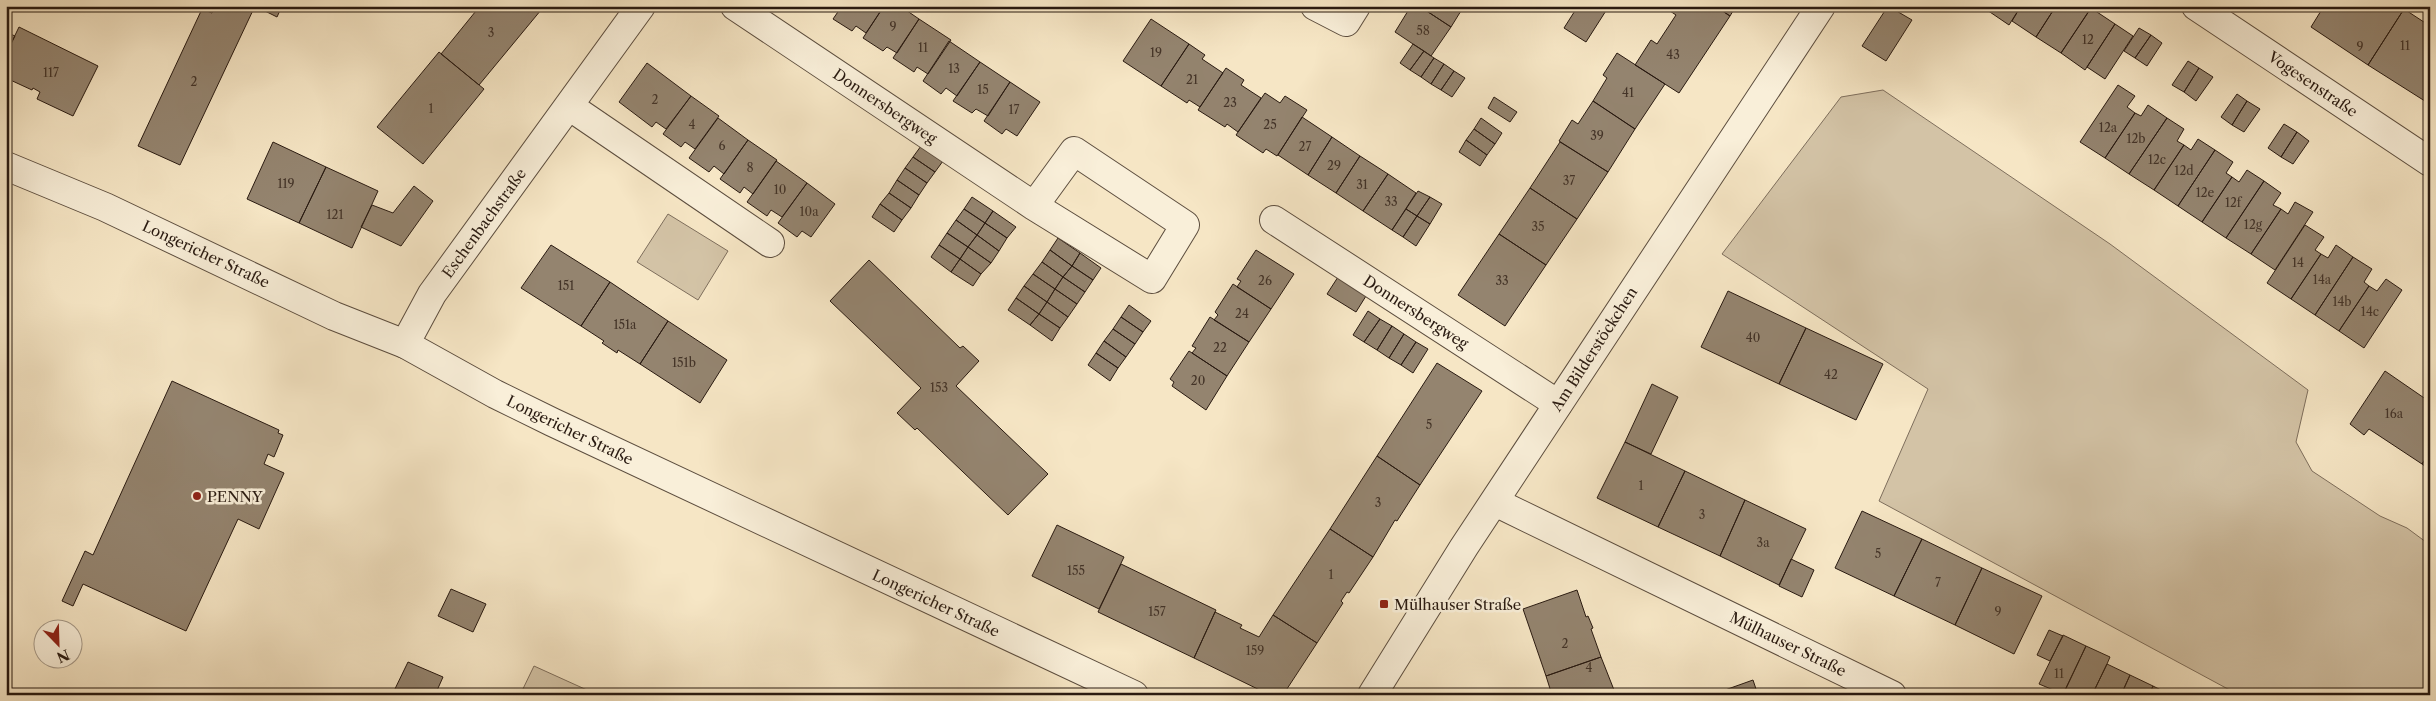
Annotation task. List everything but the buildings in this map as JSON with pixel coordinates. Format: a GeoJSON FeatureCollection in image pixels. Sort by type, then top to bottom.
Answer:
{"type":"FeatureCollection","features":[{"type":"Feature","properties":{"kind":"street","name":"Eschenbachstraße"},"geometry":{"type":"LineString","coordinates":[[405,344],[432,294],[641,6]]}},
{"type":"Feature","properties":{"kind":"street","name":"Donnersbergweg"},"geometry":{"type":"LineString","coordinates":[[735,6],[1034,206],[1152,279],[1186,225],[1074,151],[1034,206]]}},
{"type":"Feature","properties":{"kind":"street"},"geometry":{"type":"LineString","coordinates":[[1315,6],[1346,22],[1356,6]]}},
{"type":"Feature","properties":{"kind":"street","name":"Am Bilderstöckchen"},"geometry":{"type":"LineString","coordinates":[[1372,695],[1558,404],[1821,6]]}},
{"type":"Feature","properties":{"kind":"street","name":"Vogesenstraße"},"geometry":{"type":"LineString","coordinates":[[2196,6],[2430,162]]}},
{"type":"Feature","properties":{"kind":"street"},"geometry":{"type":"LineString","coordinates":[[569,106],[770,243]]}},
{"type":"Feature","properties":{"kind":"street","name":"Longericher Straße"},"geometry":{"type":"LineString","coordinates":[[6,166],[105,207],[334,316],[405,344],[495,394],[552,422],[1134,695]]}},
{"type":"Feature","properties":{"kind":"street","name":"Donnersbergweg"},"geometry":{"type":"LineString","coordinates":[[1274,220],[1558,404]]}},
{"type":"Feature","properties":{"kind":"street","name":"Mülhauser Straße"},"geometry":{"type":"LineString","coordinates":[[1495,502],[1892,695]]}},
{"type":"Feature","properties":{"kind":"shaded area"},"geometry":{"type":"Polygon","coordinates":[[[1883,90],[2110,244],[2308,390],[2296,442],[2312,471],[2380,516],[2407,528],[2430,545],[2430,695],[2239,695],[1879,501],[1928,389],[1722,254],[1841,97],[1883,90]]]}},
{"type":"Feature","properties":{"kind":"shaded area"},"geometry":{"type":"Polygon","coordinates":[[[668,214],[728,251],[698,300],[637,262],[668,214]]]}},
{"type":"Feature","properties":{"kind":"shaded area"},"geometry":{"type":"Polygon","coordinates":[[[534,666],[598,695],[520,695],[534,666]]]}},
{"type":"Feature","properties":{"kind":"place","name":"PENNY"},"geometry":{"type":"Point","coordinates":[197,496]}},
{"type":"Feature","properties":{"kind":"place","name":"Mülhauser Straße"},"geometry":{"type":"Point","coordinates":[1384,604]}}]}
